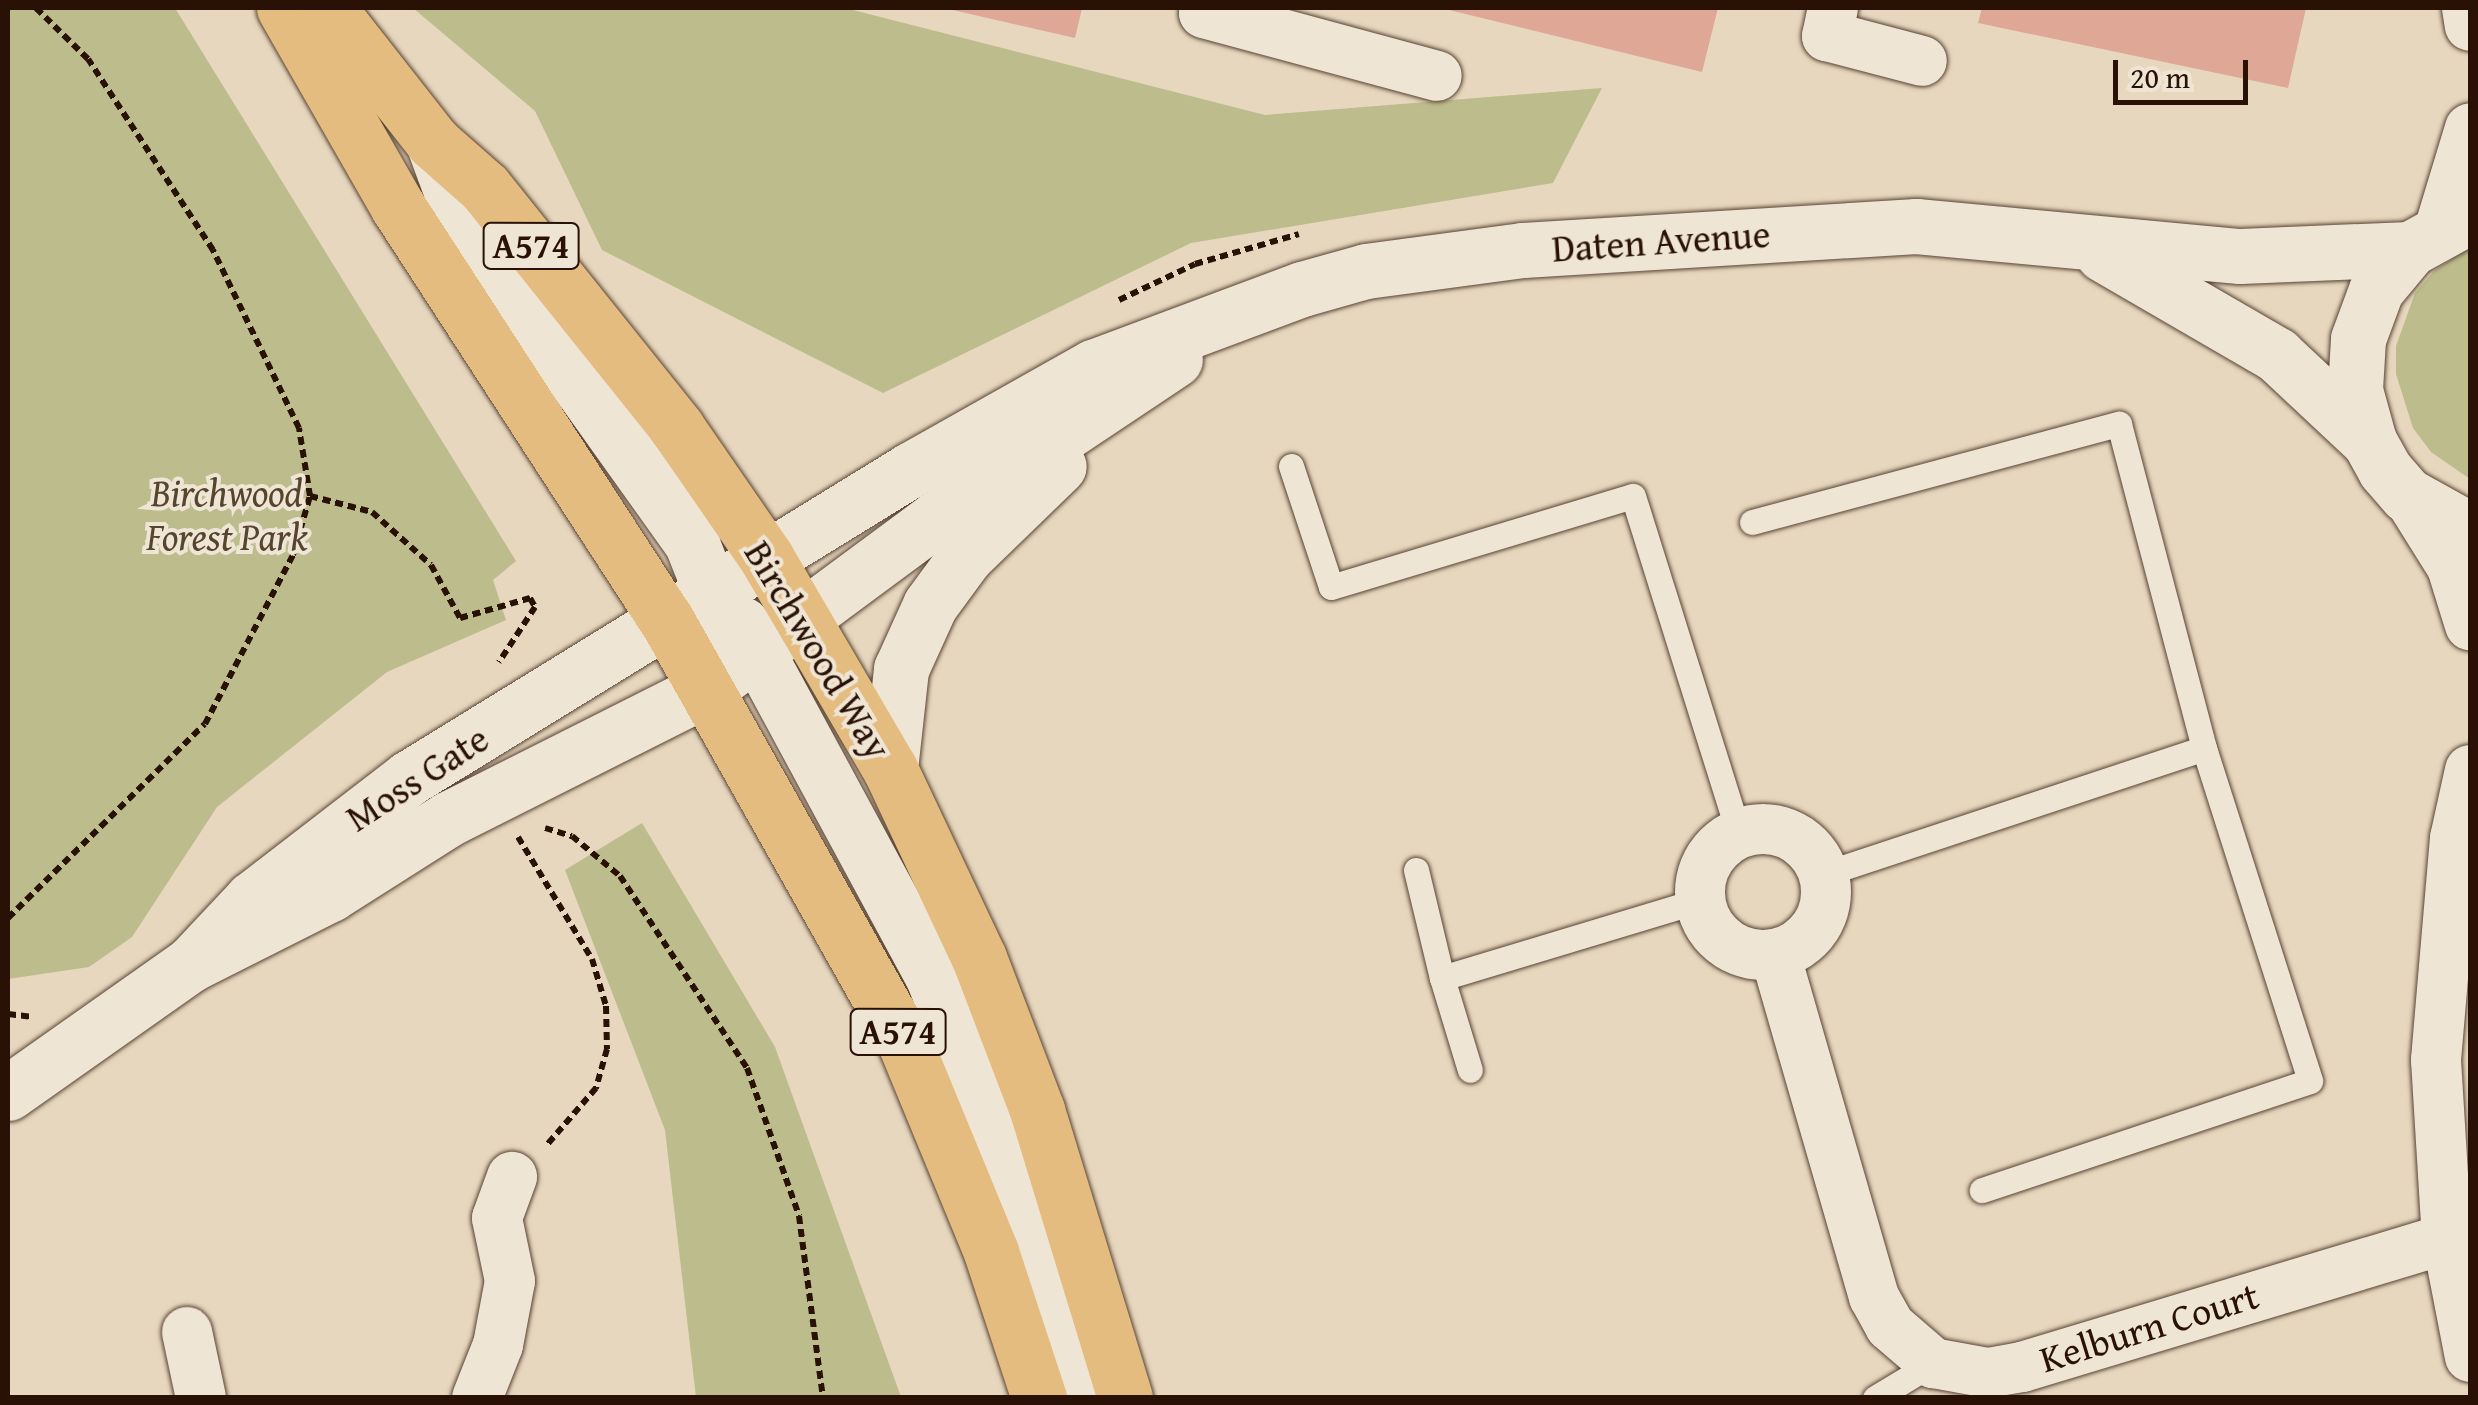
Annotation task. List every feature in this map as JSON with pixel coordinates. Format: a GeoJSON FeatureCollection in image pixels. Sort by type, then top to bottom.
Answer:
{"type":"FeatureCollection","features":[{"type":"Feature","properties":{"kind":"main road","name":"A574"},"geometry":{"type":"LineString","coordinates":[[284,8],[398,207],[666,619],[703,692],[904,1043],[990,1252],[1039,1398]]}},
{"type":"Feature","properties":{"kind":"main road","name":"Birchwood Way"},"geometry":{"type":"LineString","coordinates":[[328,8],[433,142],[497,203],[677,428],[766,558],[890,768],[979,958],[1030,1093],[1125,1398]]}},
{"type":"Feature","properties":{"kind":"street"},"geometry":{"type":"LineString","coordinates":[[1205,8],[1204,13],[1437,76]]}},
{"type":"Feature","properties":{"kind":"street"},"geometry":{"type":"LineString","coordinates":[[1833,8],[1826,36],[1922,62]]}},
{"type":"Feature","properties":{"kind":"street"},"geometry":{"type":"LineString","coordinates":[[2467,8],[2470,26]]}},
{"type":"Feature","properties":{"kind":"street"},"geometry":{"type":"LineString","coordinates":[[2470,128],[2440,231],[2376,290],[2358,339],[2355,390],[2369,442],[2452,568],[2470,625]]}},
{"type":"Feature","properties":{"kind":"street","name":"A574"},"geometry":{"type":"LineString","coordinates":[[433,142],[462,221],[651,480],[715,589],[726,636],[717,674],[703,692]]}},
{"type":"Feature","properties":{"kind":"street","name":"Daten Avenue"},"geometry":{"type":"LineString","coordinates":[[666,619],[1093,367],[1366,270],[1523,250],[1916,226],[2091,246],[2240,256],[2440,231]]}},
{"type":"Feature","properties":{"kind":"street","name":"Daten Avenue"},"geometry":{"type":"LineString","coordinates":[[2091,246],[2277,355],[2369,442]]}},
{"type":"Feature","properties":{"kind":"street","name":"Daten Avenue"},"geometry":{"type":"LineString","coordinates":[[703,692],[937,518],[1239,314]]}},
{"type":"Feature","properties":{"kind":"street"},"geometry":{"type":"LineString","coordinates":[[890,768],[901,669],[930,605],[966,556],[1150,376]]}},
{"type":"Feature","properties":{"kind":"street"},"geometry":{"type":"LineString","coordinates":[[2407,496],[2470,530]]}},
{"type":"Feature","properties":{"kind":"street","name":"A574"},"geometry":{"type":"LineString","coordinates":[[766,558],[743,593],[744,636],[932,975],[1034,1234],[1077,1398]]}},
{"type":"Feature","properties":{"kind":"street","name":"Moss Gate"},"geometry":{"type":"LineString","coordinates":[[191,964],[252,899],[348,820],[666,619]]}},
{"type":"Feature","properties":{"kind":"street","name":"Moss Gate"},"geometry":{"type":"LineString","coordinates":[[8,1093],[191,964],[330,894],[448,819],[703,692]]}},
{"type":"Feature","properties":{"kind":"street"},"geometry":{"type":"LineString","coordinates":[[2470,770],[2455,838],[2436,1060],[2448,1240],[2470,1357]]}},
{"type":"Feature","properties":{"kind":"street"},"geometry":{"type":"LineString","coordinates":[[1759,829],[1800,840],[1824,874],[1826,895],[1816,925],[1794,947],[1775,954],[1734,949],[1706,920],[1700,900],[1709,860],[1739,834],[1759,829]]}},
{"type":"Feature","properties":{"kind":"street"},"geometry":{"type":"LineString","coordinates":[[1775,954],[1874,1297],[1890,1326],[1933,1364]]}},
{"type":"Feature","properties":{"kind":"street"},"geometry":{"type":"LineString","coordinates":[[477,1398],[498,1344],[510,1281],[497,1218],[512,1177]]}},
{"type":"Feature","properties":{"kind":"street","name":"Kelburn Court"},"geometry":{"type":"LineString","coordinates":[[1933,1364],[1988,1373],[2022,1367],[2448,1240]]}},
{"type":"Feature","properties":{"kind":"street"},"geometry":{"type":"LineString","coordinates":[[187,1332],[201,1398]]}},
{"type":"Feature","properties":{"kind":"lane"},"geometry":{"type":"LineString","coordinates":[[1752,522],[2120,424],[2204,748],[2310,1081],[1982,1190]]}},
{"type":"Feature","properties":{"kind":"lane"},"geometry":{"type":"LineString","coordinates":[[1291,466],[1331,587],[1634,496],[1739,834]]}},
{"type":"Feature","properties":{"kind":"lane"},"geometry":{"type":"LineString","coordinates":[[1824,874],[2204,748]]}},
{"type":"Feature","properties":{"kind":"lane"},"geometry":{"type":"LineString","coordinates":[[1416,870],[1442,978],[1470,1070]]}},
{"type":"Feature","properties":{"kind":"lane"},"geometry":{"type":"LineString","coordinates":[[1442,978],[1700,900]]}},
{"type":"Feature","properties":{"kind":"lane"},"geometry":{"type":"LineString","coordinates":[[1875,1398],[1933,1364]]}},
{"type":"Feature","properties":{"kind":"path"},"geometry":{"type":"LineString","coordinates":[[8,918],[205,724],[293,555],[310,496],[299,428],[212,250],[88,60],[36,8]]}},
{"type":"Feature","properties":{"kind":"path"},"geometry":{"type":"LineString","coordinates":[[310,496],[372,512],[430,565],[460,618],[530,598],[535,607],[496,667]]}},
{"type":"Feature","properties":{"kind":"path"},"geometry":{"type":"LineString","coordinates":[[512,1177],[572,1122],[596,1088],[608,1049],[606,1006],[592,959],[514,831],[550,828],[572,836],[620,876],[747,1068],[800,1216],[822,1398]]}},
{"type":"Feature","properties":{"kind":"green space","name":"Birchwood Forest Park"},"geometry":{"type":"Polygon","coordinates":[[[8,8],[175,8],[516,561],[493,580],[506,620],[387,672],[217,807],[132,937],[89,967],[8,979],[8,8]]]}},
{"type":"Feature","properties":{"kind":"green space"},"geometry":{"type":"Polygon","coordinates":[[[413,8],[845,8],[1265,115],[1602,88],[1553,183],[1191,243],[883,393],[602,250],[535,111],[413,8]]]}},
{"type":"Feature","properties":{"kind":"green space"},"geometry":{"type":"Polygon","coordinates":[[[2470,247],[2470,479],[2431,452],[2413,428],[2396,374],[2396,346],[2415,293],[2434,271],[2470,247]]]}},
{"type":"Feature","properties":{"kind":"green space"},"geometry":{"type":"Polygon","coordinates":[[[642,823],[775,1047],[901,1397],[696,1397],[665,1130],[565,870],[642,823]]]}},
{"type":"Feature","properties":{"kind":"building"},"geometry":{"type":"Polygon","coordinates":[[[944,8],[1082,8],[1075,38],[944,8]]]}},
{"type":"Feature","properties":{"kind":"building"},"geometry":{"type":"Polygon","coordinates":[[[1441,8],[1718,8],[1702,72],[1441,8]]]}},
{"type":"Feature","properties":{"kind":"building"},"geometry":{"type":"Polygon","coordinates":[[[1982,8],[2306,8],[2288,88],[1978,23],[1982,8]]]}}]}
